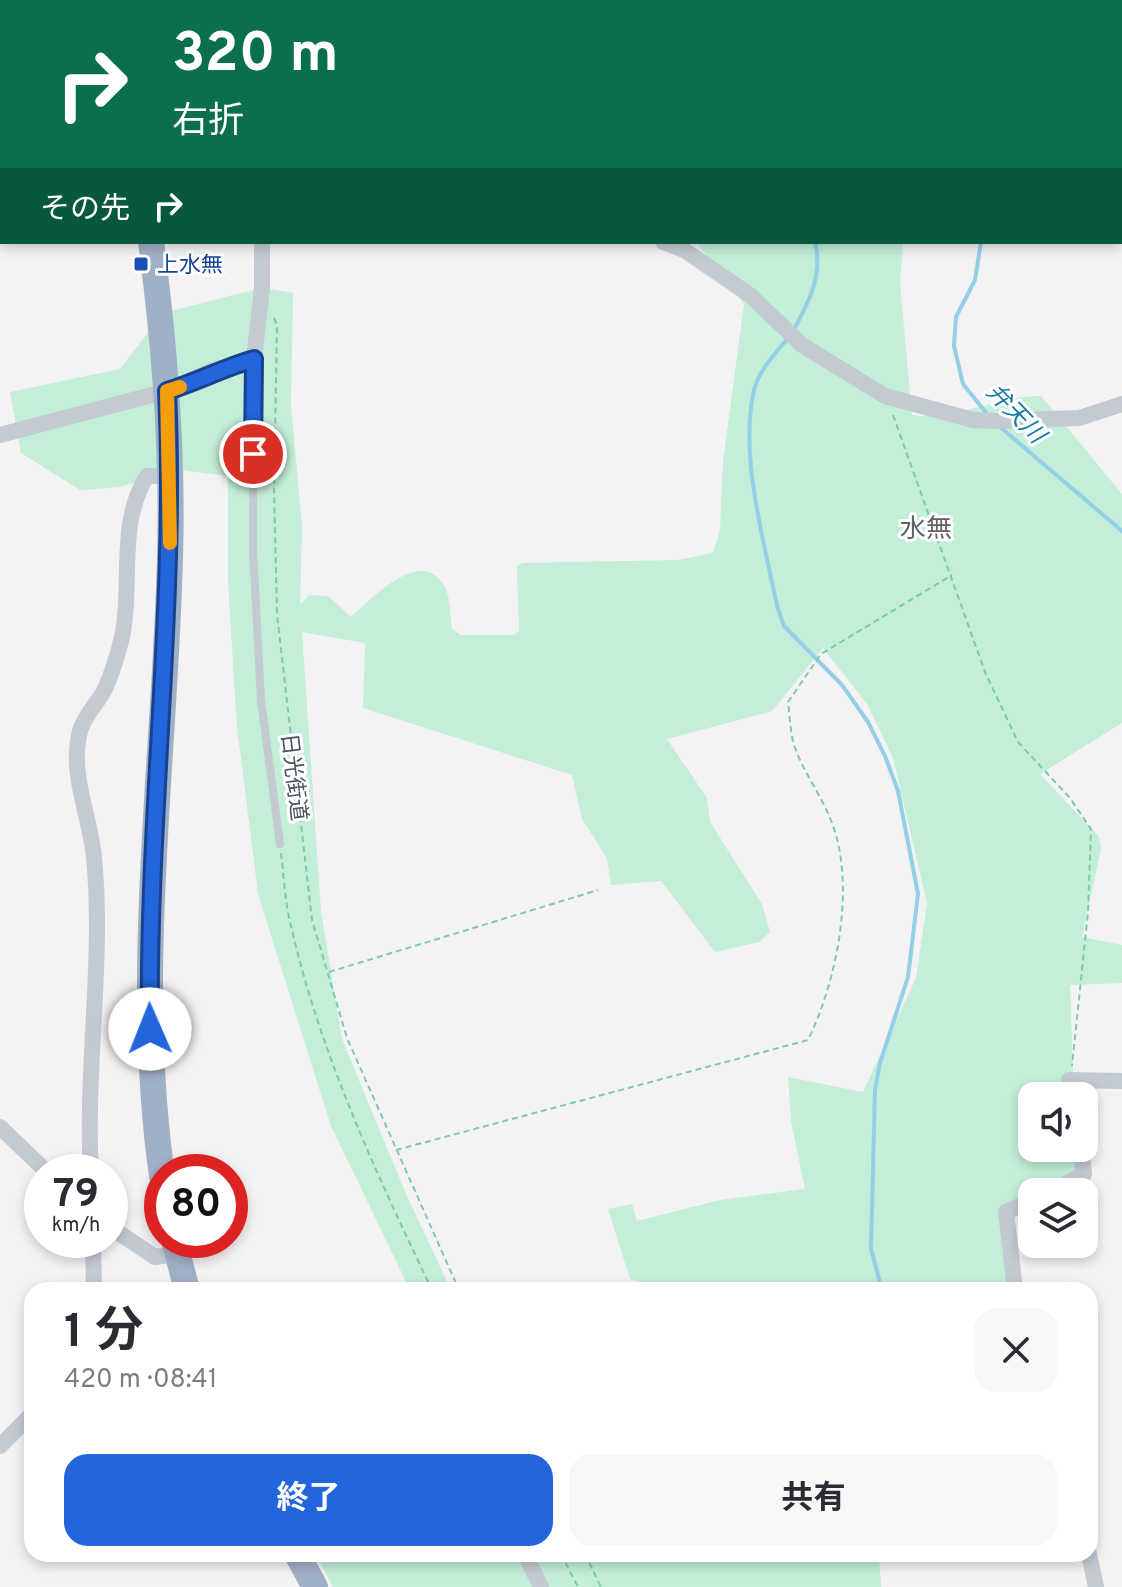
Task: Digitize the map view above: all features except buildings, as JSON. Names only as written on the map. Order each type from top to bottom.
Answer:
[{"type":"highway","points":[[151,244],[167,391],[171,476],[149,966],[150,1061],[160,1154]]},
{"type":"highway","points":[[178,1258],[185,1282]]},
{"type":"highway","points":[[301,1562],[315,1587]]},
{"type":"street","name":"日光街道","points":[[254,359],[262,288],[262,244]]},
{"type":"street","points":[[668,244],[684,250],[750,295],[802,345],[885,396],[973,420],[996,421],[1079,418],[1122,404]]},
{"type":"street","points":[[0,435],[167,391],[189,384],[213,370],[254,359]]},
{"type":"street","points":[[90,1154],[88,1111],[96,965],[94,855],[77,771],[81,729],[105,689],[122,636],[130,529],[142,484],[147,476],[171,476]]},
{"type":"street","points":[[1098,1084],[1122,1081]]},
{"type":"street","points":[[0,1127],[28,1154]]},
{"type":"street","points":[[1077,1178],[1084,1174],[1083,1162]]},
{"type":"street","points":[[1014,1282],[1006,1212],[1018,1207]]},
{"type":"street","points":[[93,1258],[94,1282]]},
{"type":"street","points":[[0,1446],[24,1422]]},
{"type":"street","points":[[529,1562],[541,1587]]},
{"type":"street","points":[[1091,1562],[1096,1587]]},
{"type":"lane","name":"日光街道","points":[[254,359],[254,577],[261,700],[280,844]]},
{"type":"path","points":[[262,288],[277,325],[277,614],[312,920],[347,1038],[455,1282]]},
{"type":"path","points":[[885,396],[985,672],[1018,742],[1070,798],[1091,829],[1088,912],[1070,1082]]},
{"type":"path","points":[[395,1150],[808,1040],[826,1003],[840,931],[840,866],[833,825],[794,745],[788,702],[821,654],[952,575]]},
{"type":"path","name":"日光街道","points":[[280,844],[290,925],[337,1077],[389,1201],[428,1282]]},
{"type":"path","points":[[328,973],[598,890]]},
{"type":"path","points":[[565,1562],[578,1587]]},
{"type":"path","points":[[589,1562],[601,1587]]},
{"type":"green space","points":[[698,244],[903,244],[900,283],[912,415],[944,415],[1008,400],[1041,396],[1122,494],[1122,723],[1040,774],[1099,837],[1101,849],[1082,937],[1122,945],[1122,983],[1070,985],[1073,1082],[1018,1082],[1018,1162],[1077,1162],[1077,1170],[1062,1178],[1018,1178],[1018,1201],[1001,1210],[1009,1282],[640,1282],[630,1279],[608,1209],[632,1204],[637,1221],[720,1200],[805,1189],[791,1121],[788,1077],[863,1092],[916,978],[927,903],[893,758],[867,704],[823,648],[772,711],[667,739],[707,798],[710,822],[762,904],[770,932],[759,942],[715,952],[661,881],[611,885],[607,858],[582,819],[572,775],[363,708],[365,643],[302,632],[321,912],[342,1039],[406,1194],[447,1282],[406,1282],[331,1126],[258,894],[237,727],[228,582],[228,476],[181,470],[119,487],[80,490],[21,453],[10,392],[120,369],[163,313],[262,288],[293,293],[291,404],[302,527],[300,605],[309,595],[328,596],[351,617],[397,579],[423,571],[435,575],[444,586],[452,629],[461,635],[514,635],[519,631],[517,567],[522,563],[678,560],[713,553],[720,530],[723,462],[744,304]]},
{"type":"green space","points":[[320,1562],[879,1562],[881,1587],[333,1587]]},
{"type":"waterway","points":[[793,331],[816,277],[815,244]]},
{"type":"waterway","name":"弁天川","points":[[981,244],[975,280],[956,317],[954,346],[963,384],[987,414]]},
{"type":"waterway","points":[[788,338],[760,376],[754,390],[750,416],[751,470],[777,606],[784,626],[842,685],[868,722],[885,756],[898,791],[918,894],[908,977],[880,1063],[875,1090],[871,1249],[880,1282]]},
{"type":"waterway","name":"弁天川","points":[[999,426],[1122,531]]},
{"type":"slow traffic","points":[[170,543],[167,391],[180,387]]},
{"type":"place","name":"上水無","points":[[141,264]]},
{"type":"district","name":"水無","points":[[926,528]]},
{"type":"route","points":[[150,1029],[153,865],[170,559],[171,476],[167,391],[189,384],[213,370],[254,359],[253,454]]}]
